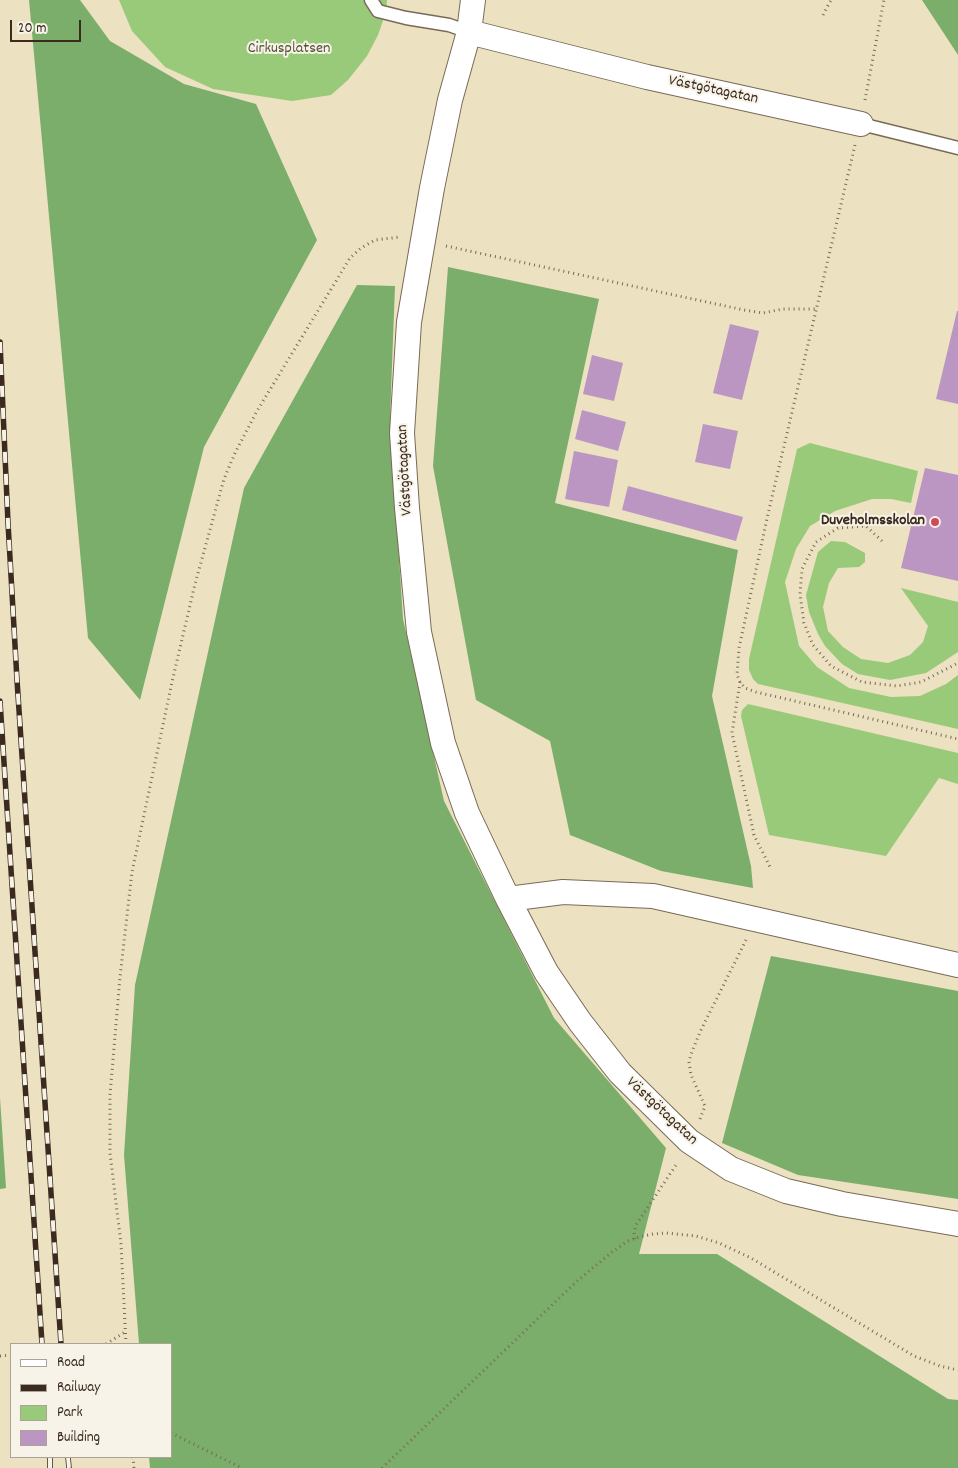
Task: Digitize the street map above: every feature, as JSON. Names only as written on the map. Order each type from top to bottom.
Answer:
[{"type":"street","name":"Västgötagatan","points":[[473,0],[468,32],[450,100],[422,241],[409,322],[402,433],[419,632],[446,752],[467,813],[508,899],[546,972],[580,1022],[620,1073],[689,1141],[731,1169],[786,1191],[842,1204],[958,1224]]},
{"type":"street","name":"Västgötagatan","points":[[468,32],[647,77],[860,124]]},
{"type":"street","points":[[508,899],[563,892],[653,896],[958,964]]},
{"type":"lane","points":[[372,0],[378,11],[449,25],[468,32]]},
{"type":"lane","name":"Västgötagatan","points":[[860,124],[958,148]]},
{"type":"path","points":[[823,15],[831,0]]},
{"type":"path","points":[[884,0],[860,124],[739,648],[737,675],[745,688],[756,692],[958,739]]},
{"type":"path","points":[[126,1343],[122,1252],[110,1153],[110,1095],[120,977],[132,872],[172,682],[195,584],[224,479],[257,410],[350,258],[361,248],[376,240],[398,237],[744,310],[764,313],[783,309],[816,309]]},
{"type":"path","points":[[882,541],[866,526],[838,528],[816,542],[802,569],[800,594],[804,623],[813,645],[831,666],[862,682],[897,686],[921,682],[958,663]]},
{"type":"path","points":[[740,682],[732,733],[754,835],[770,866]]},
{"type":"path","points":[[635,1239],[636,1225],[668,1178],[689,1141],[705,1106],[691,1075],[689,1062],[691,1054],[700,1032],[757,919]]},
{"type":"path","points":[[382,1468],[576,1282],[612,1252],[635,1239],[666,1233],[696,1236],[719,1243],[751,1258],[914,1356],[940,1366],[958,1370]]},
{"type":"path","points":[[108,1343],[125,1332]]},
{"type":"path","points":[[172,1433],[242,1468]]},
{"type":"green space","points":[[29,0],[80,0],[110,41],[184,84],[256,104],[317,240],[204,447],[140,700],[88,638]]},
{"type":"green space","name":"Cirkusplatsen","points":[[119,0],[387,0],[386,12],[378,35],[367,56],[348,80],[331,95],[292,101],[213,89],[165,67],[132,31]]},
{"type":"green space","points":[[922,0],[958,0],[958,55]]},
{"type":"green space","points":[[448,267],[599,299],[555,503],[738,550],[712,696],[751,866],[753,888],[661,871],[570,835],[550,741],[476,700],[433,466]]},
{"type":"green space","points":[[357,285],[395,286],[390,419],[403,619],[444,801],[554,1018],[666,1148],[639,1254],[717,1254],[948,1399],[958,1400],[958,1468],[150,1468],[149,1458],[172,1458],[172,1343],[139,1343],[124,1155],[135,985],[244,488]]},
{"type":"green space","points":[[810,443],[918,471],[911,503],[891,499],[872,499],[835,511],[810,526],[796,549],[785,582],[799,646],[817,667],[849,688],[891,697],[920,696],[946,684],[958,675],[958,729],[758,684],[753,679],[749,670],[749,659],[797,449]]},
{"type":"green space","points":[[831,541],[845,542],[865,553],[865,562],[859,567],[838,568],[829,583],[823,607],[828,631],[843,647],[861,659],[888,663],[910,655],[923,642],[928,626],[901,588],[958,602],[958,652],[926,673],[890,680],[858,674],[842,664],[825,646],[818,634],[809,612],[806,595],[818,552]]},
{"type":"green space","points":[[748,704],[958,753],[958,784],[939,778],[886,856],[769,835],[741,716],[742,710]]},
{"type":"green space","points":[[771,956],[958,991],[958,1199],[798,1175],[722,1143]]},
{"type":"green space","points":[[0,1098],[6,1188],[0,1189]]},
{"type":"building","points":[[958,311],[958,404],[936,399]]},
{"type":"building","points":[[730,324],[759,331],[742,400],[713,393]]},
{"type":"building","points":[[592,355],[623,363],[614,401],[583,394]]},
{"type":"building","points":[[582,410],[626,422],[618,451],[575,439]]},
{"type":"building","points":[[703,424],[738,431],[730,469],[695,462]]},
{"type":"building","points":[[574,451],[618,460],[609,507],[565,499]]},
{"type":"building","name":"Duveholmsskolan","points":[[925,468],[958,475],[958,581],[901,568]]},
{"type":"building","points":[[628,486],[743,517],[736,541],[622,510]]},
{"type":"railway","points":[[0,342],[17,680],[61,1343]]},
{"type":"railway","points":[[0,701],[42,1343]]},
{"type":"railway","points":[[50,1458],[50,1468]]},
{"type":"railway","points":[[68,1458],[69,1468]]},
{"type":"place","name":"Duveholmsskolan","points":[[935,522]]}]
